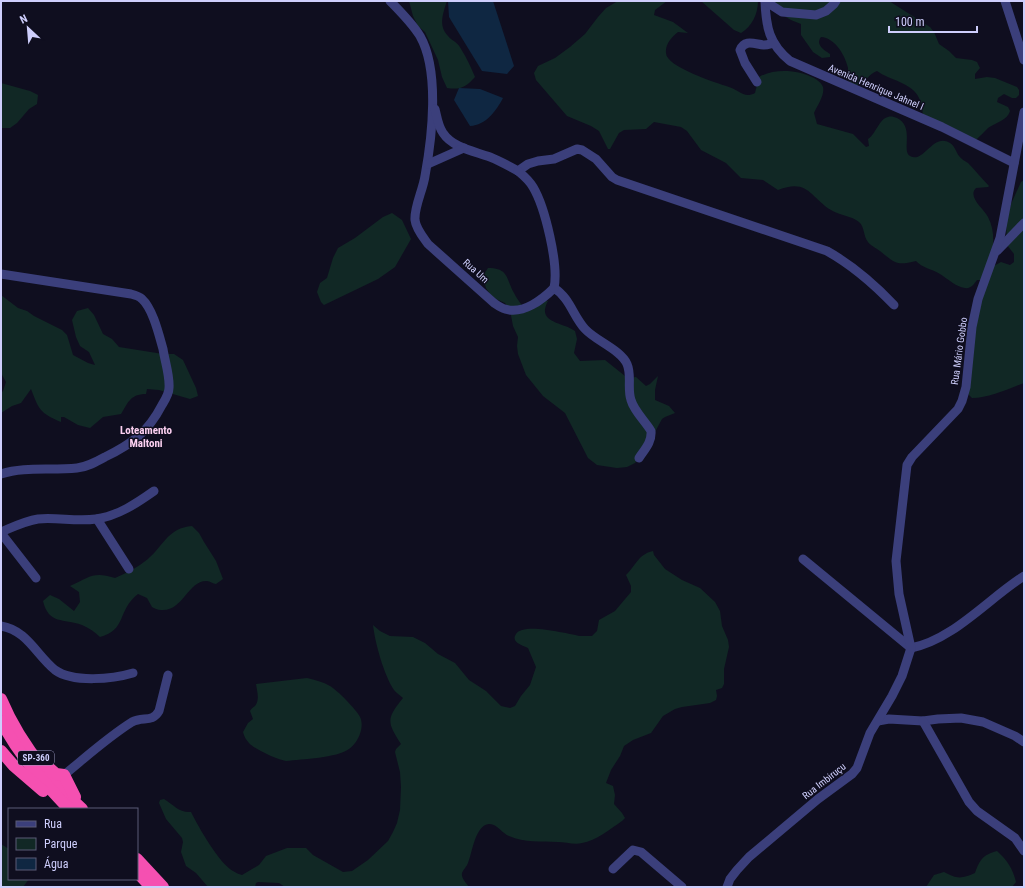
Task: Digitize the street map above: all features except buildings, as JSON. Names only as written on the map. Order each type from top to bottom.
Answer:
[{"type":"highway","name":"SP-360","points":[[1,699],[27,746],[56,784],[82,808]]},
{"type":"highway","name":"SP-360","points":[[1,722],[36,774],[67,808]]},
{"type":"highway","points":[[27,746],[56,774],[64,775],[70,789],[82,808]]},
{"type":"highway","points":[[1,751],[21,773],[67,808]]},
{"type":"highway","points":[[138,860],[163,887]]},
{"type":"highway","points":[[138,873],[145,887]]},
{"type":"highway","points":[[138,873],[151,887]]},
{"type":"street","name":"Rua Um","points":[[390,1],[403,14],[420,37],[430,66],[432,78],[433,100],[428,164],[424,187],[415,212],[415,222],[421,235],[428,244],[494,303],[504,309],[519,309],[531,306],[545,297],[554,288]]},
{"type":"street","points":[[765,1],[782,12],[816,15],[826,11],[836,1]]},
{"type":"street","name":"Avenida Henrique Jahnel I","points":[[765,1],[766,19],[769,32],[781,54],[790,61],[934,124],[1014,163]]},
{"type":"street","points":[[1004,1],[1024,60]]},
{"type":"street","points":[[766,19],[782,12]]},
{"type":"street","points":[[756,82],[740,54],[740,50],[744,44],[748,43],[765,45],[774,43]]},
{"type":"street","points":[[433,100],[438,122],[442,132],[448,139],[464,148],[490,157],[518,172],[532,185],[543,209],[556,268],[554,288],[565,298],[584,328],[594,337],[610,347],[627,363],[629,370],[631,401],[646,422],[651,432],[648,446],[639,458]]},
{"type":"street","name":"Rua Mário Gobbo","points":[[911,648],[899,594],[896,561],[907,465],[912,457],[951,417],[962,401],[966,386],[972,328],[978,299],[1000,238],[1024,112]]},
{"type":"street","points":[[428,164],[464,148]]},
{"type":"street","points":[[518,172],[528,164],[538,161],[554,160],[575,150],[582,150],[596,158],[612,177],[617,180],[827,251],[844,260],[878,288],[894,305]]},
{"type":"street","points":[[995,253],[1024,223]]},
{"type":"street","points":[[1,274],[131,294],[141,298],[146,303],[151,313],[160,338],[169,380],[169,390],[159,412],[147,429],[135,440],[99,460],[76,468],[9,471],[1,474]]},
{"type":"street","points":[[36,578],[1,533],[25,522],[39,519],[96,519],[137,504],[154,491]]},
{"type":"street","points":[[96,519],[129,569]]},
{"type":"street","points":[[803,559],[911,648],[922,646],[953,629],[1024,576]]},
{"type":"street","points":[[1,626],[12,629],[31,643],[55,669],[64,675],[108,679],[133,673]]},
{"type":"street","name":"Rua Imbiruçu","points":[[727,887],[730,879],[749,857],[818,799],[852,774],[857,768],[870,733],[878,722],[902,676],[911,648]]},
{"type":"street","points":[[64,775],[119,730],[136,720],[153,718],[156,716],[159,711],[168,676]]},
{"type":"street","points":[[878,722],[889,719],[923,721],[961,718],[983,722],[1015,736],[1024,742]]},
{"type":"street","points":[[923,721],[969,802],[977,811],[1015,838],[1024,851]]},
{"type":"street","points":[[613,869],[632,850],[637,850],[682,887]]},
{"type":"green space","points":[[409,1],[447,1],[442,19],[443,28],[448,36],[457,43],[467,59],[475,77],[469,83],[456,89],[447,88],[442,77],[438,60],[425,32],[418,26],[413,16]]},
{"type":"green space","points":[[618,1],[667,1],[655,10],[654,15],[673,22],[688,33],[678,32],[671,38],[666,53],[668,58],[674,64],[693,74],[733,88],[745,95],[751,95],[755,93],[759,77],[765,74],[779,71],[801,73],[814,78],[820,82],[823,87],[822,97],[814,113],[817,124],[853,134],[866,147],[869,146],[868,139],[885,118],[897,118],[902,122],[907,133],[908,153],[910,156],[915,157],[920,156],[934,144],[939,142],[944,141],[952,144],[960,157],[968,163],[989,186],[976,188],[974,195],[977,203],[991,223],[993,234],[992,267],[1001,262],[1010,265],[1014,262],[1014,254],[1007,245],[1006,223],[1011,204],[1021,182],[1024,180],[1024,383],[998,393],[978,398],[972,398],[967,393],[982,283],[980,280],[977,280],[969,288],[965,288],[955,284],[916,261],[900,263],[893,261],[866,240],[861,224],[856,220],[831,210],[808,191],[802,188],[796,186],[778,190],[763,180],[741,178],[726,163],[701,150],[687,131],[681,127],[654,122],[646,129],[624,130],[619,133],[610,149],[608,149],[599,131],[567,116],[536,80],[534,73],[538,66],[555,58],[570,47],[585,34],[606,8]]},
{"type":"green space","points":[[701,1],[758,1],[754,19],[741,33],[734,30]]},
{"type":"green space","points":[[771,1],[889,1],[930,27],[939,44],[956,58],[977,62],[980,68],[975,74],[975,79],[987,77],[995,78],[1017,87],[1019,90],[1019,95],[1016,98],[1012,98],[1004,94],[998,98],[997,102],[1008,107],[1010,111],[1007,117],[988,128],[977,139],[968,139],[923,114],[919,98],[912,89],[877,71],[860,84],[856,85],[851,83],[848,79],[848,68],[839,48],[831,40],[821,37],[819,40],[820,45],[830,54],[830,57],[822,58],[813,52],[801,35],[801,24],[784,16]]},
{"type":"green space","points":[[1,83],[30,91],[38,95],[37,104],[29,109],[17,123],[10,128],[1,128]]},
{"type":"green space","points":[[392,213],[402,220],[411,239],[395,267],[378,279],[324,305],[321,302],[317,292],[320,283],[327,278],[333,258],[338,248],[355,238],[383,217]]},
{"type":"green space","points":[[488,268],[495,268],[506,275],[511,288],[523,307],[533,302],[548,301],[545,308],[545,314],[548,318],[575,331],[577,339],[574,353],[580,361],[605,360],[625,376],[629,378],[636,377],[646,386],[658,376],[655,390],[655,400],[669,406],[675,413],[662,419],[643,454],[635,463],[627,467],[617,468],[597,465],[588,458],[565,413],[543,396],[526,375],[518,354],[518,337],[513,326],[510,310],[505,303],[496,299],[490,294],[486,288],[483,278],[480,276],[484,274]]},
{"type":"green space","points":[[1,295],[18,308],[27,311],[62,330],[67,335],[73,355],[95,365],[89,352],[80,346],[72,320],[77,311],[88,308],[94,315],[103,334],[112,339],[119,347],[163,354],[174,354],[183,360],[196,388],[198,396],[190,399],[159,390],[147,389],[146,394],[133,397],[121,414],[103,417],[90,428],[78,425],[64,417],[61,417],[61,422],[44,413],[38,406],[31,389],[21,403],[12,406],[1,413],[1,393],[6,382],[1,373]]},
{"type":"green space","points":[[192,526],[199,533],[216,561],[223,579],[216,584],[208,581],[200,582],[195,585],[175,606],[169,609],[156,609],[152,607],[147,598],[138,594],[127,606],[114,630],[109,634],[100,637],[92,630],[82,625],[53,617],[46,609],[43,601],[50,595],[59,599],[74,611],[80,602],[79,592],[70,586],[96,575],[115,578],[124,574],[148,559],[167,538],[177,530]]},
{"type":"green space","points":[[653,551],[654,555],[665,569],[682,580],[700,588],[715,602],[720,611],[722,626],[728,640],[729,647],[724,669],[724,684],[722,688],[716,690],[716,700],[710,703],[675,709],[663,716],[651,733],[633,740],[624,746],[606,783],[613,786],[615,795],[614,804],[625,818],[608,831],[587,842],[573,844],[521,840],[507,835],[492,824],[484,826],[477,834],[468,863],[462,873],[463,879],[469,887],[285,887],[279,883],[258,882],[256,883],[255,887],[208,887],[196,873],[186,866],[181,852],[183,842],[182,838],[166,819],[159,803],[160,800],[164,799],[180,810],[191,812],[204,836],[222,861],[233,871],[239,874],[242,875],[259,865],[266,856],[287,848],[306,848],[313,855],[343,872],[352,871],[368,860],[388,841],[397,823],[400,810],[400,772],[395,752],[401,744],[390,721],[391,716],[403,698],[390,684],[383,668],[373,625],[380,631],[390,636],[413,637],[425,643],[438,654],[455,663],[469,680],[486,691],[501,706],[510,708],[515,706],[530,685],[536,667],[528,648],[519,644],[515,640],[516,634],[527,629],[536,629],[580,636],[592,636],[597,631],[599,620],[615,611],[631,592],[631,586],[626,575],[640,558]]},
{"type":"green space","points":[[307,678],[322,682],[333,688],[358,714],[362,725],[360,734],[355,743],[344,752],[319,758],[286,761],[266,754],[248,742],[243,732],[248,723],[253,719],[250,711],[257,704],[258,695],[256,684]]},
{"type":"green space","points":[[1,844],[8,848],[8,880],[28,880],[23,887],[1,887]]},
{"type":"green space","points":[[997,851],[1007,861],[1013,873],[1016,882],[1012,887],[926,887],[934,875],[944,872],[952,876],[959,877],[975,873],[985,856]]},
{"type":"water","points":[[448,1],[493,1],[514,66],[507,74],[482,71],[449,17]]},
{"type":"water","points":[[459,88],[480,89],[503,98],[494,112],[486,120],[470,126],[454,100]]},
{"type":"district","name":"Loteamento Maltoni","points":[[146,436]]}]
